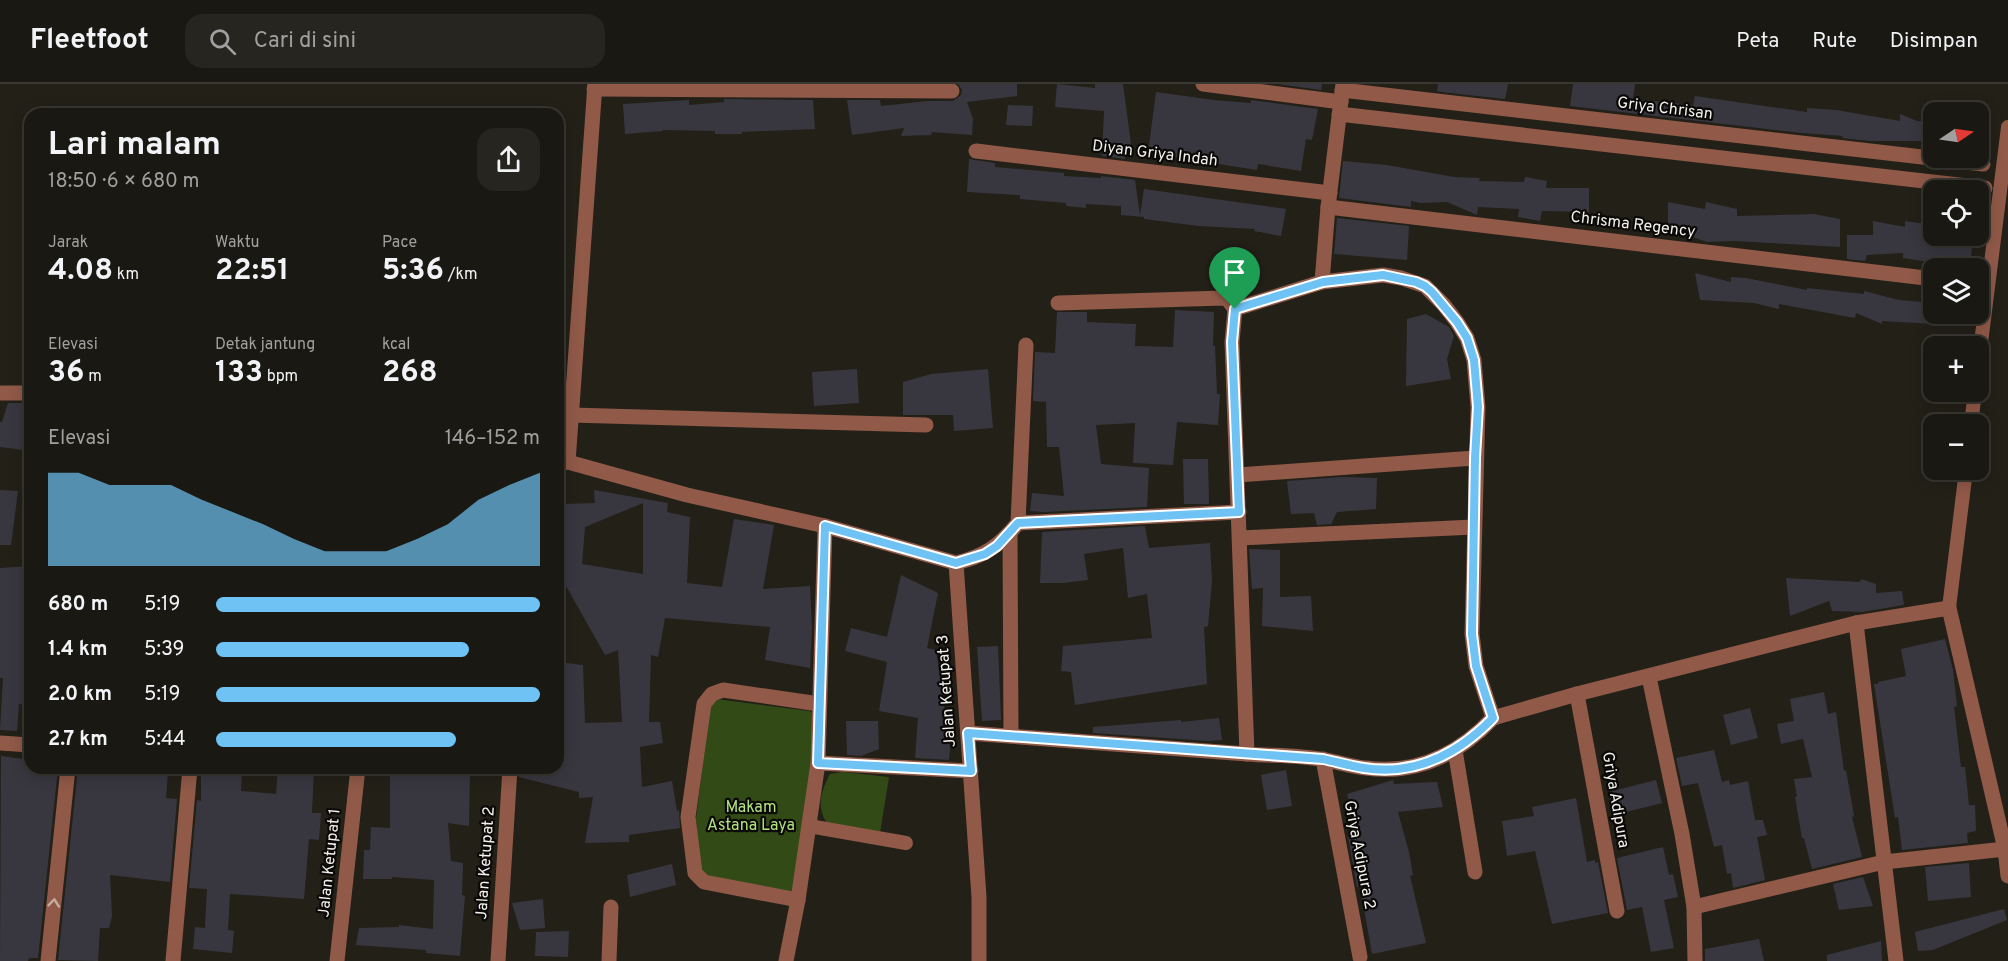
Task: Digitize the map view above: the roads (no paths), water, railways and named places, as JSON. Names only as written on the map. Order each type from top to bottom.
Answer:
[{"type":"street","points":[[1203,84],[1341,98],[1928,180]]},
{"type":"street","points":[[564,456],[571,415],[594,87],[952,91]]},
{"type":"street","points":[[1323,282],[1329,200],[1341,98]]},
{"type":"street","name":"Griya Chrisan","points":[[1341,98],[1923,158]]},
{"type":"street","name":"Diyan Griya Indah","points":[[976,151],[1329,200]]},
{"type":"street","name":"Chrisma Regency","points":[[1329,200],[1923,278]]},
{"type":"street","points":[[1235,309],[1323,282],[1383,275],[1425,286],[1444,305],[1467,338],[1474,360],[1478,407],[1475,458],[1473,648],[1480,680],[1493,718]]},
{"type":"street","points":[[1058,303],[1224,298],[1235,309],[1232,342],[1247,754]]},
{"type":"street","points":[[1011,736],[1014,528],[1026,345]]},
{"type":"street","points":[[0,393],[24,393]]},
{"type":"street","points":[[571,415],[926,425]]},
{"type":"street","points":[[1238,475],[1475,458]]},
{"type":"street","points":[[564,462],[687,495],[825,526],[956,563],[985,554],[997,546],[1014,528],[1239,512]]},
{"type":"street","points":[[786,961],[798,900],[818,763],[825,526]]},
{"type":"street","points":[[1240,537],[1474,527]]},
{"type":"street","name":"Jalan Ketupat 3","points":[[956,563],[979,897],[979,961]]},
{"type":"street","points":[[968,733],[1323,759],[1366,768],[1403,769],[1430,762],[1455,750],[1475,737],[1493,718],[1577,694],[1856,623],[1949,608],[2007,849],[2008,876]]},
{"type":"street","points":[[1856,623],[1896,961]]},
{"type":"street","points":[[1648,677],[1682,834],[1694,907],[1695,961]]},
{"type":"street","points":[[798,900],[704,882],[695,873],[688,817],[704,704],[708,697],[723,690],[819,704]]},
{"type":"street","name":"Griya Adipura","points":[[1577,694],[1617,911]]},
{"type":"street","points":[[0,743],[24,745]]},
{"type":"street","points":[[1455,750],[1475,872]]},
{"type":"street","name":"Griya Adipura 2","points":[[1323,759],[1360,957]]},
{"type":"street","points":[[818,763],[971,771]]},
{"type":"street","points":[[48,961],[67,774]]},
{"type":"street","points":[[173,961],[189,774]]},
{"type":"street","name":"Jalan Ketupat 1","points":[[337,961],[357,774]]},
{"type":"street","name":"Jalan Ketupat 2","points":[[498,961],[510,774]]},
{"type":"street","points":[[1694,907],[1884,862],[2007,849]]},
{"type":"street","points":[[609,961],[611,907]]},
{"type":"lane","points":[[1982,336],[2008,127]]},
{"type":"lane","points":[[1949,608],[1965,480]]},
{"type":"lane","points":[[809,826],[906,843]]},
{"type":"park label","name":"Makam Astana Laya","points":[[751,817]]}]
